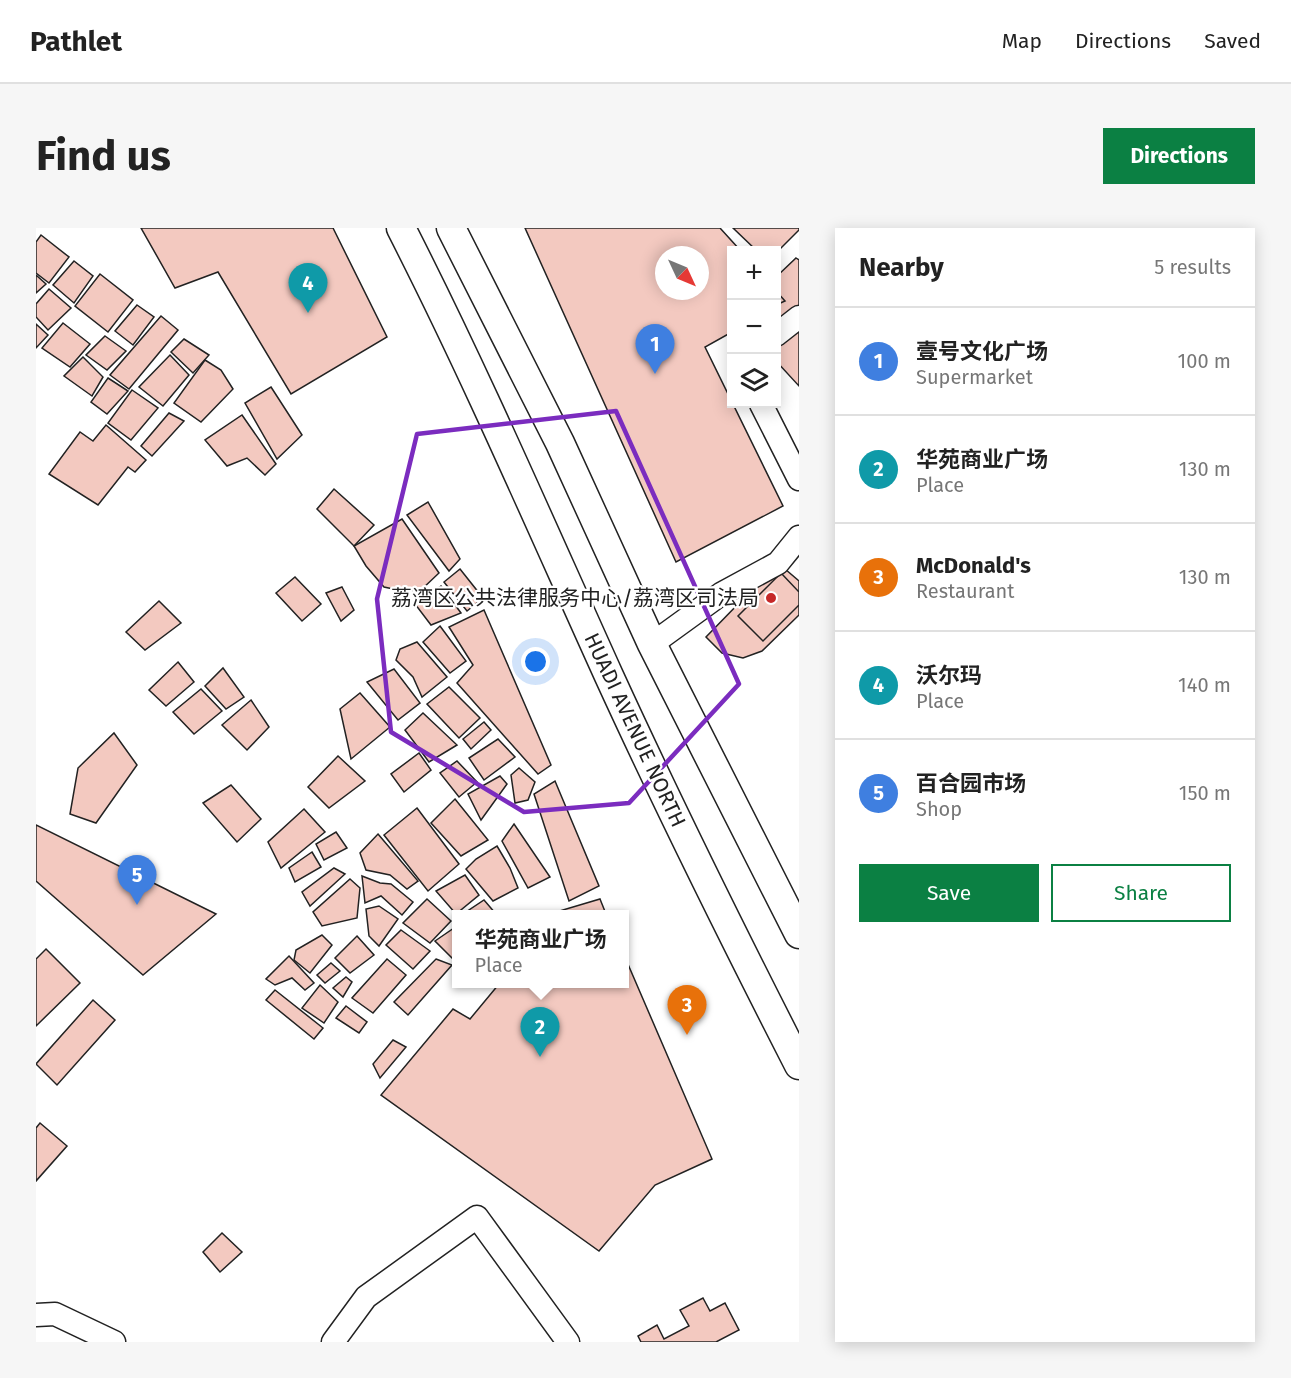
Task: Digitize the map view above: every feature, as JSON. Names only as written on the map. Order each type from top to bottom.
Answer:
[{"type":"main road","name":"HUADI AVENUE NORTH","points":[[401,228],[501,437],[696,862],[799,1065]]},
{"type":"main road","points":[[451,228],[560,444],[652,644],[799,934]]},
{"type":"street","points":[[781,332],[799,317]]},
{"type":"street","points":[[763,408],[799,479]]},
{"type":"street","points":[[652,644],[721,594],[778,563],[799,537]]},
{"type":"street","points":[[333,1342],[366,1297],[477,1217],[568,1342]]},
{"type":"street","points":[[36,1315],[55,1314],[114,1342]]},
{"type":"highlighted area","points":[[616,411],[739,684],[629,803],[524,812],[391,732],[377,599],[417,434]]},
{"type":"building","points":[[141,228],[333,228],[387,337],[291,394],[218,272],[175,288]]},
{"type":"building","points":[[525,228],[720,228],[736,246],[727,246],[727,335],[705,347],[727,392],[727,408],[735,408],[783,506],[676,562]]},
{"type":"building","points":[[733,228],[799,228],[781,248],[781,246],[752,246]]},
{"type":"building","points":[[41,235],[69,257],[49,283],[36,273],[36,242]]},
{"type":"building","points":[[796,258],[799,260],[799,386],[781,366],[781,272]]},
{"type":"building","points":[[74,261],[93,276],[74,303],[53,285]]},
{"type":"building","points":[[100,274],[133,300],[108,332],[75,306]]},
{"type":"building","points":[[36,275],[46,284],[36,293]]},
{"type":"building","points":[[49,289],[71,308],[48,330],[36,317],[36,304]]},
{"type":"building","points":[[137,305],[154,317],[133,345],[115,331]]},
{"type":"building","points":[[161,316],[178,330],[129,389],[110,375]]},
{"type":"building","points":[[63,323],[90,344],[70,367],[42,348]]},
{"type":"building","points":[[36,324],[48,335],[36,348]]},
{"type":"building","points":[[105,336],[126,351],[107,370],[86,355]]},
{"type":"building","points":[[184,339],[209,355],[193,373],[171,352]]},
{"type":"building","points":[[170,355],[189,375],[163,406],[139,387]]},
{"type":"building","points":[[83,357],[103,377],[92,396],[64,376]]},
{"type":"building","points":[[205,360],[221,370],[233,389],[201,422],[174,403]]},
{"type":"building","points":[[108,378],[128,391],[107,414],[91,402]]},
{"type":"building","points":[[271,387],[302,435],[277,459],[245,403]]},
{"type":"building","points":[[132,390],[158,408],[131,440],[108,423]]},
{"type":"building","points":[[169,413],[184,421],[152,456],[141,446]]},
{"type":"building","points":[[242,415],[276,464],[265,475],[247,458],[227,466],[205,440]]},
{"type":"building","points":[[106,425],[146,460],[135,472],[128,467],[98,505],[49,474],[80,432],[93,441]]},
{"type":"building","points":[[334,489],[374,525],[354,546],[317,509]]},
{"type":"building","points":[[428,502],[460,559],[449,571],[407,515]]},
{"type":"building","points":[[402,519],[439,573],[421,590],[403,591],[384,587],[366,566],[354,546]]},
{"type":"building","name":"荔湾区公共法律服务中心/荔湾区司法局","points":[[778,563],[799,581],[799,615],[762,651],[743,658],[722,653],[706,637]]},
{"type":"building","points":[[460,569],[483,598],[467,611],[444,582]]},
{"type":"building","points":[[781,573],[799,592],[799,605],[763,641],[738,616]]},
{"type":"building","points":[[295,577],[321,604],[302,621],[276,593]]},
{"type":"building","points":[[441,586],[461,613],[431,625],[415,604]]},
{"type":"building","points":[[342,587],[354,610],[341,621],[326,593]]},
{"type":"building","points":[[159,601],[181,623],[145,650],[126,632]]},
{"type":"building","points":[[484,610],[551,765],[538,774],[457,683],[473,665],[449,627]]},
{"type":"building","points":[[440,626],[466,661],[450,673],[423,642]]},
{"type":"building","points":[[417,642],[447,677],[422,697],[413,677],[396,660],[400,649]]},
{"type":"building","points":[[178,662],[194,682],[166,706],[149,690]]},
{"type":"building","points":[[223,668],[244,697],[226,709],[205,686]]},
{"type":"building","points":[[394,669],[420,703],[398,720],[367,682]]},
{"type":"building","points":[[449,687],[480,718],[459,738],[427,704]]},
{"type":"building","points":[[201,689],[222,711],[194,734],[173,712]]},
{"type":"building","points":[[360,693],[390,727],[351,759],[340,709]]},
{"type":"building","points":[[251,700],[269,727],[247,750],[222,725]]},
{"type":"building","points":[[423,713],[457,745],[429,762],[405,730]]},
{"type":"building","points":[[484,722],[491,730],[471,749],[463,739]]},
{"type":"building","points":[[114,733],[137,765],[96,823],[70,814],[78,768]]},
{"type":"building","points":[[498,739],[515,757],[484,780],[469,758]]},
{"type":"building","points":[[419,753],[431,770],[404,792],[391,774]]},
{"type":"building","points":[[338,756],[365,781],[329,808],[308,787]]},
{"type":"building","points":[[457,761],[477,782],[459,797],[440,773]]},
{"type":"building","points":[[519,768],[535,782],[528,800],[515,803],[511,775]]},
{"type":"building","points":[[500,776],[507,784],[481,820],[468,794]]},
{"type":"building","points":[[555,781],[599,886],[569,901],[534,794]]},
{"type":"building","points":[[231,785],[261,819],[237,842],[203,803]]},
{"type":"building","points":[[455,799],[488,840],[461,856],[431,823]]},
{"type":"building","points":[[417,808],[459,864],[428,891],[384,835]]},
{"type":"building","points":[[304,809],[325,832],[281,868],[268,842]]},
{"type":"building","points":[[514,824],[550,877],[528,888],[502,841]]},
{"type":"building","points":[[36,825],[216,914],[143,975],[36,881]]},
{"type":"building","points":[[336,832],[347,848],[324,860],[316,844]]},
{"type":"building","points":[[378,834],[418,881],[407,889],[390,875],[366,870],[360,853]]},
{"type":"building","points":[[497,846],[518,888],[493,901],[466,869],[476,859]]},
{"type":"building","points":[[312,852],[321,867],[295,882],[289,868]]},
{"type":"building","points":[[334,868],[345,874],[310,906],[302,892]]},
{"type":"building","points":[[465,875],[479,895],[461,910],[453,910],[436,891]]},
{"type":"building","points":[[362,876],[380,883],[391,884],[413,902],[402,915],[381,896],[365,903]]},
{"type":"building","points":[[350,879],[360,888],[357,918],[322,926],[313,912]]},
{"type":"building","points":[[427,899],[451,921],[430,943],[403,923]]},
{"type":"building","points":[[600,899],[604,910],[563,910]]},
{"type":"building","points":[[484,900],[493,910],[469,910]]},
{"type":"building","points":[[379,906],[398,919],[379,946],[369,936],[366,909]]},
{"type":"building","points":[[452,929],[452,958],[435,941]]},
{"type":"building","points":[[401,930],[430,951],[413,969],[386,945]]},
{"type":"building","points":[[322,935],[332,945],[310,973],[294,960],[296,950]]},
{"type":"building","points":[[357,936],[374,955],[350,973],[335,958]]},
{"type":"building","points":[[46,949],[80,983],[36,1026],[36,959]]},
{"type":"building","points":[[289,956],[314,983],[305,990],[292,978],[275,985],[266,979]]},
{"type":"building","points":[[387,959],[406,975],[373,1013],[352,998]]},
{"type":"building","points":[[436,959],[452,965],[408,1015],[394,1002]]},
{"type":"building","points":[[331,963],[340,971],[325,983],[317,975]]},
{"type":"building","points":[[629,967],[712,1159],[655,1185],[599,1251],[381,1095],[453,1009],[470,1019],[496,988],[629,988]]},
{"type":"building","points":[[346,977],[352,982],[343,997],[333,988]]},
{"type":"building","points":[[320,985],[338,1002],[324,1023],[302,1008]]},
{"type":"building","points":[[275,990],[323,1028],[314,1039],[266,1000]]},
{"type":"building","points":[[93,1000],[115,1020],[57,1085],[36,1064]]},
{"type":"building","points":[[346,1006],[367,1022],[359,1033],[336,1018]]},
{"type":"building","points":[[393,1040],[406,1047],[380,1078],[373,1064]]},
{"type":"building","points":[[40,1123],[67,1146],[36,1181],[36,1128]]},
{"type":"building","points":[[222,1233],[242,1252],[220,1272],[203,1252]]},
{"type":"building","points":[[703,1298],[710,1311],[725,1303],[739,1330],[716,1342],[641,1342],[638,1336],[657,1325],[664,1339],[689,1326],[680,1310]]},
{"type":"place","name":"沃尔玛","points":[[308,313]]},
{"type":"place","name":"壹号文化广场","points":[[655,374]]},
{"type":"place","name":"荔湾区公共法律服务中心/荔湾区司法局","points":[[771,598]]},
{"type":"place","name":"百合园市场","points":[[137,905]]},
{"type":"place","name":"McDonald's","points":[[687,1035]]},
{"type":"place","name":"华苑商业广场","points":[[540,1057]]}]
